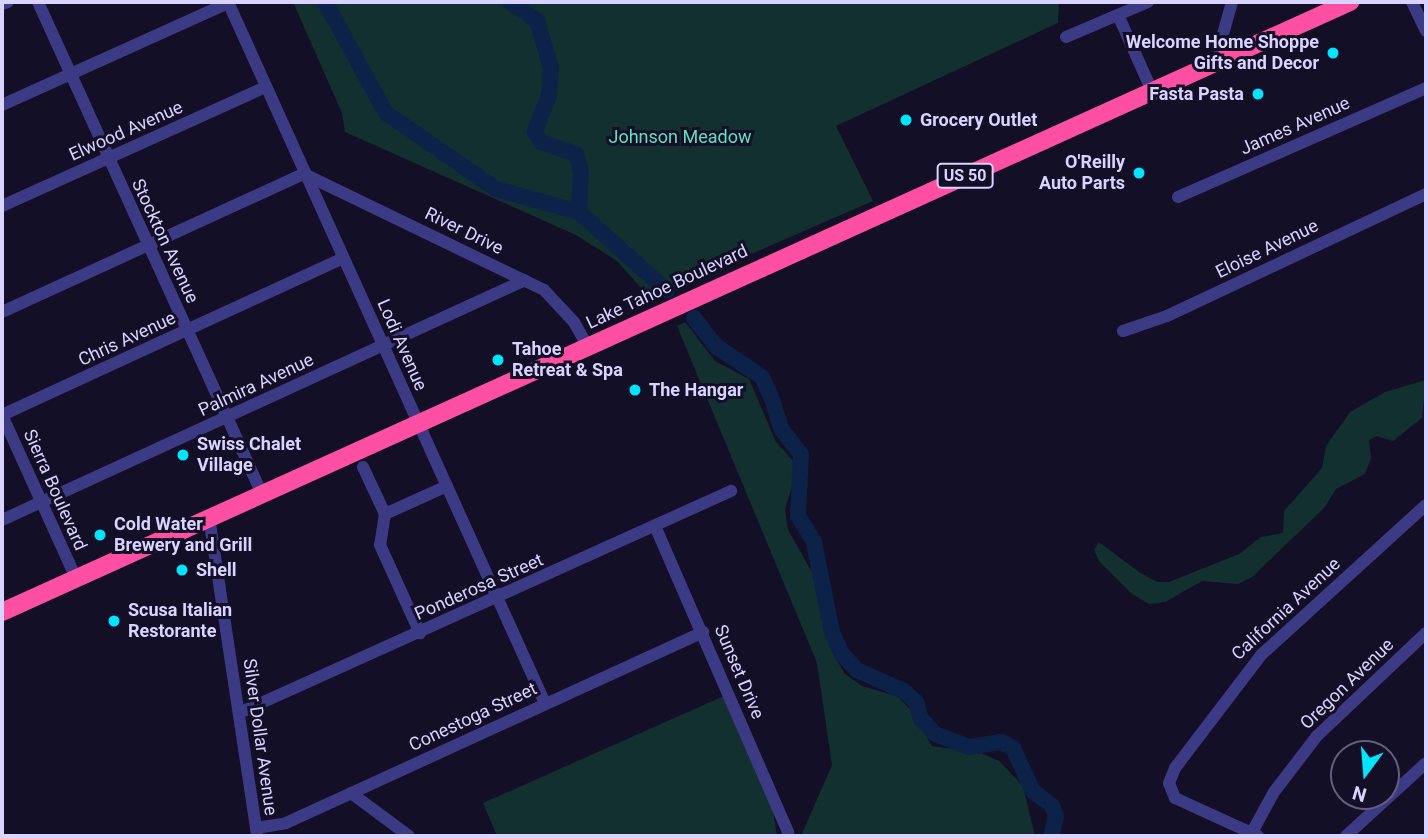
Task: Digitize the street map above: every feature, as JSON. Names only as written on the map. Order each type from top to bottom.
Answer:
[{"type":"highway","name":"Lake Tahoe Boulevard","points":[[2,612],[1350,2]]},
{"type":"street","points":[[2,5],[8,2]]},
{"type":"street","name":"Stockton Avenue","points":[[38,2],[261,494]]},
{"type":"street","points":[[2,105],[228,2]]},
{"type":"street","name":"Lodi Avenue","points":[[228,2],[545,703]]},
{"type":"street","points":[[1066,37],[1148,2]]},
{"type":"street","points":[[1223,59],[1219,48],[1232,2]]},
{"type":"street","points":[[1412,2],[1426,30]]},
{"type":"street","points":[[1118,15],[1152,91]]},
{"type":"street","name":"Elwood Avenue","points":[[2,206],[265,87]]},
{"type":"street","name":"James Avenue","points":[[1178,197],[1426,88]]},
{"type":"street","points":[[2,312],[304,174]]},
{"type":"street","name":"River Drive","points":[[304,174],[525,280],[560,304],[588,346]]},
{"type":"street","name":"Eloise Avenue","points":[[1123,331],[1175,312],[1426,194]]},
{"type":"street","name":"Chris Avenue","points":[[2,415],[343,258]]},
{"type":"street","name":"Palmira Avenue","points":[[2,520],[525,280]]},
{"type":"street","name":"Sierra Boulevard","points":[[2,415],[76,578]]},
{"type":"street","points":[[363,467],[385,514],[380,545],[420,633]]},
{"type":"street","points":[[385,514],[447,486]]},
{"type":"street","name":"Ponderosa Street","points":[[239,713],[732,491]]},
{"type":"street","name":"California Avenue","points":[[1255,835],[1189,807],[1170,790],[1175,768],[1241,675],[1426,505]]},
{"type":"street","name":"Silver Dollar Avenue","points":[[209,517],[256,832]]},
{"type":"street","name":"Sunset Drive","points":[[655,526],[788,832]]},
{"type":"street","name":"Conestoga Street","points":[[256,832],[286,823],[703,632]]},
{"type":"street","name":"Oregon Avenue","points":[[1255,835],[1274,792],[1317,736],[1426,634]]},
{"type":"street","points":[[1346,836],[1426,763]]},
{"type":"street","points":[[351,793],[409,836]]},
{"type":"green space","name":"Johnson Meadow","points":[[293,2],[1059,2],[1058,23],[836,126],[873,201],[650,298],[617,261],[576,235],[345,132],[342,113]]},
{"type":"green space","points":[[685,322],[715,361],[749,379],[776,442],[794,462],[796,474],[785,509],[788,530],[812,572],[832,652],[845,674],[862,686],[897,696],[911,710],[932,746],[981,753],[999,761],[1023,786],[1035,836],[801,836],[832,765],[817,663],[677,326]]},
{"type":"green space","points":[[1426,380],[1422,418],[1393,441],[1377,436],[1369,440],[1371,458],[1365,474],[1336,489],[1324,508],[1252,577],[1238,584],[1202,581],[1165,602],[1149,604],[1132,594],[1099,561],[1094,550],[1099,542],[1139,572],[1157,582],[1169,582],[1239,554],[1261,537],[1283,533],[1284,511],[1322,468],[1326,446],[1350,412],[1385,392]]},
{"type":"green space","points":[[726,695],[773,811],[777,836],[497,836],[483,803]]},
{"type":"waterway","points":[[325,2],[386,113],[496,189],[579,212],[667,291]]},
{"type":"waterway","points":[[510,2],[537,21],[551,68],[549,95],[535,132],[541,142],[576,154],[581,171],[579,212]]},
{"type":"waterway","points":[[694,318],[716,346],[762,377],[773,402]]},
{"type":"waterway","points":[[774,406],[782,430],[801,454],[798,516],[814,542],[832,632],[842,654],[857,670],[904,691],[916,702],[921,719],[935,734],[969,747],[1001,742],[1013,748],[1033,791],[1052,806],[1056,816],[1051,836]]},
{"type":"place","name":"Welcome Home Shoppe Gifts and Decor","points":[[1333,53]]},
{"type":"place","name":"Fasta Pasta","points":[[1258,94]]},
{"type":"place","name":"Grocery Outlet","points":[[906,120]]},
{"type":"place","name":"O'Reilly Auto Parts","points":[[1139,173]]},
{"type":"place","name":"Tahoe Retreat & Spa","points":[[498,360]]},
{"type":"place","name":"The Hangar","points":[[635,390]]},
{"type":"place","name":"Swiss Chalet Village","points":[[183,455]]},
{"type":"place","name":"Cold Water Brewery and Grill","points":[[100,535]]},
{"type":"place","name":"Shell","points":[[182,570]]},
{"type":"place","name":"Scusa Italian Restorante","points":[[114,621]]}]
